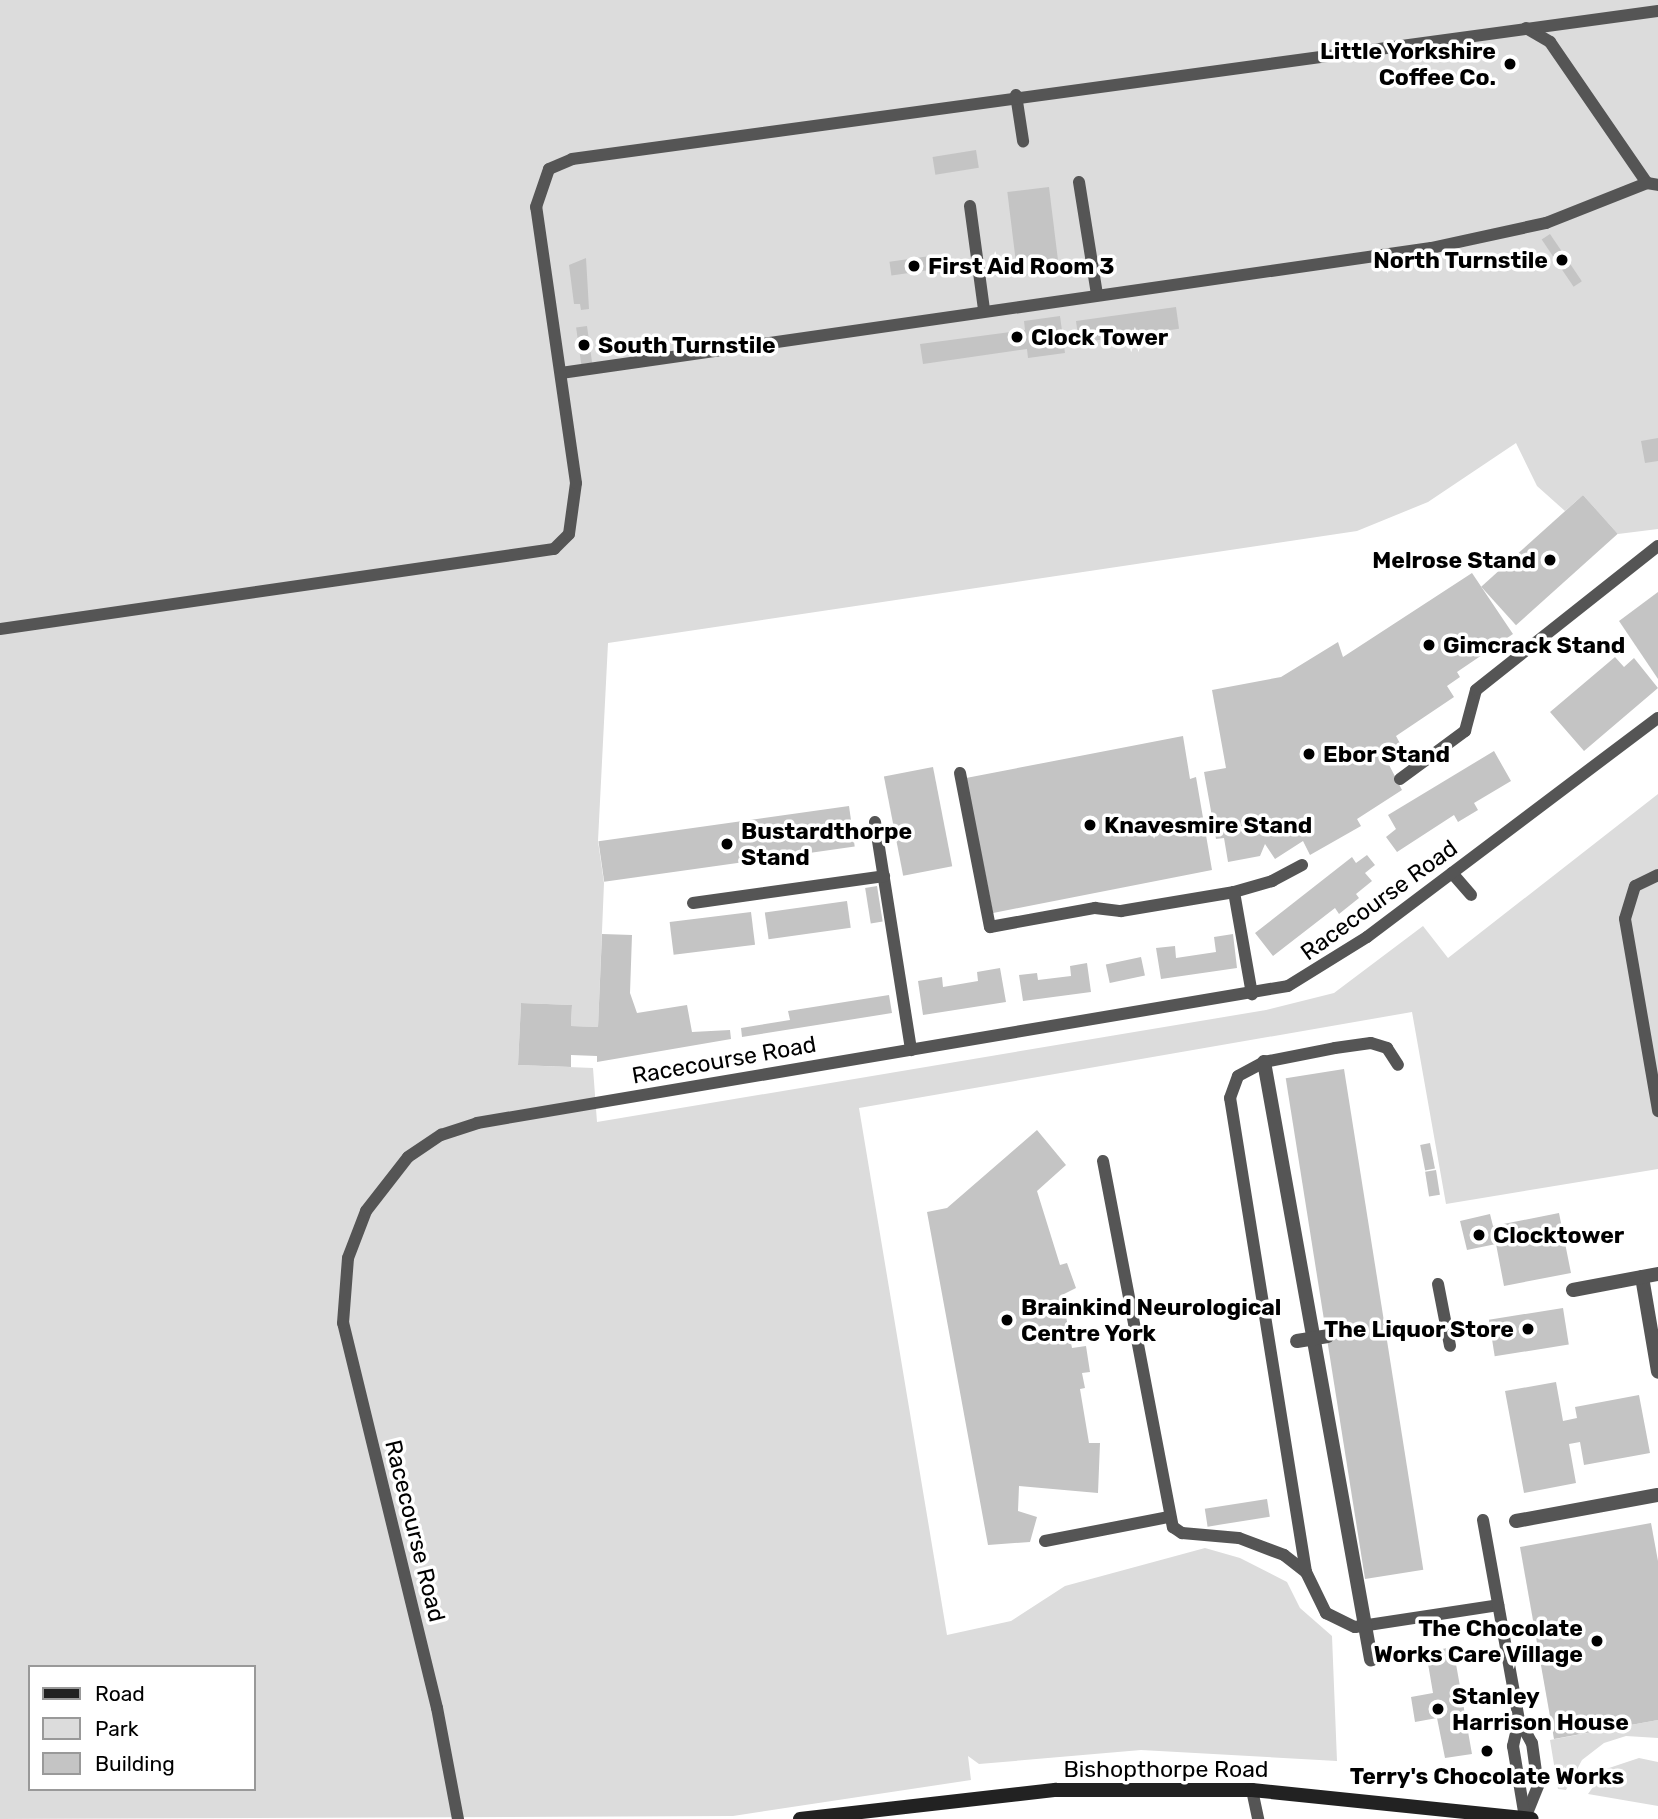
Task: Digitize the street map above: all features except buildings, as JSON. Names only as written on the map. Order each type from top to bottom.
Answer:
[{"type":"street","points":[[1264,1062],[1320,1337],[1371,1659]]},
{"type":"street","points":[[1573,1290],[1658,1274]]},
{"type":"street","points":[[1642,1277],[1658,1372]]},
{"type":"street","points":[[1297,1341],[1320,1337]]},
{"type":"street","points":[[1516,1521],[1658,1495]]},
{"type":"street","name":"Bishopthorpe Road","points":[[800,1819],[1003,1793],[1252,1790],[1528,1818]]},
{"type":"lane","points":[[0,629],[554,549],[569,534],[576,510],[561,373],[536,207],[549,169],[572,159],[1016,95],[1658,10]]},
{"type":"lane","points":[[561,373],[984,310],[1431,248],[1546,223],[1652,184],[1550,42],[1527,28]]},
{"type":"lane","points":[[1016,95],[1023,141]]},
{"type":"lane","points":[[1079,182],[1097,295]]},
{"type":"lane","points":[[970,206],[984,310]]},
{"type":"lane","points":[[1400,779],[1465,732],[1476,690],[1658,546]]},
{"type":"lane","name":"Racecourse Road","points":[[458,1819],[437,1708],[343,1323],[348,1258],[366,1211],[408,1157],[441,1135],[477,1123],[553,1114],[911,1050],[1252,994],[1313,975],[1658,718]]},
{"type":"lane","points":[[960,774],[990,928],[1095,908],[1121,911],[1234,892],[1302,865]]},
{"type":"lane","points":[[875,822],[911,1050]]},
{"type":"lane","points":[[1452,873],[1471,895]]},
{"type":"lane","points":[[1658,875],[1635,886],[1625,919],[1658,1111]]},
{"type":"lane","points":[[693,903],[884,876]]},
{"type":"lane","points":[[1234,892],[1252,994]]},
{"type":"lane","points":[[1398,1065],[1387,1048],[1371,1043],[1264,1062],[1238,1076],[1230,1098],[1306,1572],[1326,1613],[1365,1627],[1498,1605]]},
{"type":"lane","points":[[1102,1161],[1168,1517],[1182,1533],[1269,1546],[1306,1572]]},
{"type":"lane","points":[[1438,1284],[1450,1346]]},
{"type":"lane","points":[[1045,1541],[1168,1517]]},
{"type":"lane","points":[[1483,1520],[1519,1720],[1532,1743],[1538,1786],[1528,1818]]},
{"type":"lane","points":[[1519,1720],[1513,1746],[1528,1818]]},
{"type":"lane","points":[[1252,1790],[1258,1819]]},
{"type":"green space","points":[[0,0],[1658,0],[1658,529],[1618,534],[1583,495],[1565,511],[1537,486],[1516,443],[1428,502],[1357,531],[608,643],[598,841],[604,883],[598,1027],[571,1026],[572,1005],[521,1003],[518,1065],[593,1068],[597,1122],[1266,1010],[1334,993],[1423,926],[1448,958],[1658,794],[1658,1169],[1446,1204],[1412,1012],[859,1108],[947,1635],[1011,1621],[1065,1586],[1205,1548],[1240,1558],[1287,1582],[1300,1608],[1332,1636],[1337,1761],[1141,1750],[979,1764],[968,1756],[971,1780],[733,1816],[0,1819]]},
{"type":"green space","points":[[1658,1720],[1658,1738],[1626,1736],[1604,1743],[1582,1760],[1566,1790],[1558,1789],[1550,1740]]},
{"type":"green space","points":[[1639,1758],[1658,1762],[1658,1806],[1588,1794],[1606,1769]]},
{"type":"place","name":"Little Yorkshire Coffee Co.","points":[[1510,64]]},
{"type":"place","name":"North Turnstile","points":[[1562,260]]},
{"type":"place","name":"First Aid Room 3","points":[[914,266]]},
{"type":"place","name":"Clock Tower","points":[[1017,337]]},
{"type":"place","name":"South Turnstile","points":[[584,345]]},
{"type":"place","name":"Melrose Stand","points":[[1550,560]]},
{"type":"place","name":"Gimcrack Stand","points":[[1429,645]]},
{"type":"place","name":"Ebor Stand","points":[[1309,754]]},
{"type":"place","name":"Knavesmire Stand","points":[[1090,825]]},
{"type":"place","name":"Bustardthorpe Stand","points":[[727,844]]},
{"type":"place","name":"Clocktower","points":[[1479,1235]]},
{"type":"place","name":"Brainkind Neurological Centre York","points":[[1007,1320]]},
{"type":"place","name":"The Liquor Store","points":[[1528,1329]]},
{"type":"place","name":"The Chocolate Works Care Village","points":[[1597,1641]]},
{"type":"place","name":"Stanley Harrison House","points":[[1438,1709]]},
{"type":"place","name":"Terry's Chocolate Works","points":[[1487,1751]]}]
